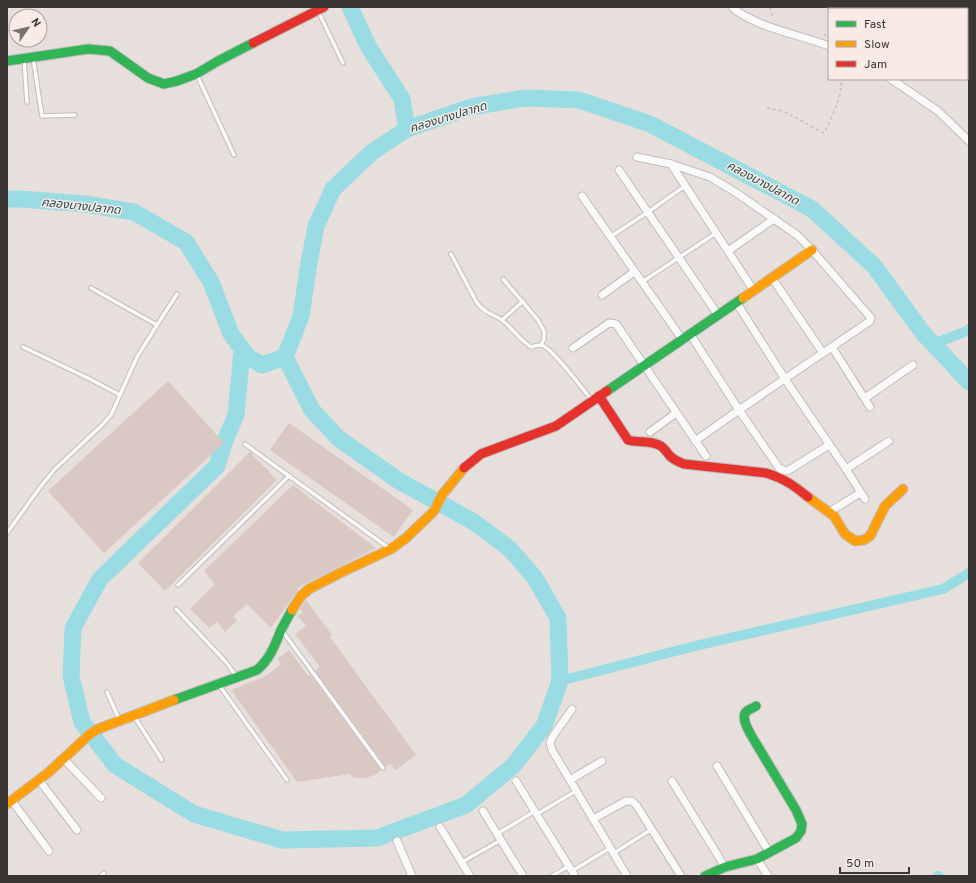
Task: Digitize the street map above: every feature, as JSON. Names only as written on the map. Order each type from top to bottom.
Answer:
[{"type":"street","points":[[732,7],[739,13],[755,21],[828,46]]},
{"type":"street","points":[[7,61],[88,49],[110,51],[148,78],[164,84],[177,82],[196,74],[218,61],[321,9]]},
{"type":"street","points":[[892,80],[938,111],[969,141]]},
{"type":"street","points":[[637,157],[671,164],[710,177],[735,192],[797,235],[812,250],[871,318],[870,321],[823,354],[695,441]]},
{"type":"street","points":[[671,164],[754,291]]},
{"type":"street","points":[[619,170],[718,315]]},
{"type":"street","points":[[582,196],[641,282],[686,337],[779,468],[784,471],[789,470],[829,444]]},
{"type":"street","points":[[728,251],[774,219]]},
{"type":"street","points":[[49,851],[9,802],[39,780],[94,731],[257,670],[263,665],[271,654],[297,601],[304,593],[340,573],[391,549],[406,538],[434,511],[442,495],[471,461],[481,454],[556,426],[812,250]]},
{"type":"street","points":[[602,295],[634,272]]},
{"type":"street","points":[[772,278],[823,354]]},
{"type":"street","points":[[736,302],[865,499]]},
{"type":"street","points":[[573,348],[609,323],[616,324],[706,456]]},
{"type":"street","points":[[832,347],[870,407]]},
{"type":"street","points":[[865,398],[913,365]]},
{"type":"street","points":[[596,398],[628,440],[635,442],[651,442],[660,445],[676,461],[684,464],[766,473],[779,477],[789,482],[834,516],[845,534],[851,540],[864,540],[870,536],[885,506],[903,489]]},
{"type":"street","points":[[650,432],[676,413]]},
{"type":"street","points":[[846,469],[889,441]]},
{"type":"street","points":[[834,510],[860,493]]},
{"type":"street","points":[[710,875],[725,867],[757,859],[796,838],[802,829],[801,820],[796,810],[745,724],[744,716],[746,712],[756,706]]},
{"type":"street","points":[[572,709],[550,742],[552,750],[627,876]]},
{"type":"street","points":[[63,758],[101,798]]},
{"type":"street","points":[[570,780],[602,760]]},
{"type":"street","points":[[717,766],[769,852]]},
{"type":"street","points":[[39,780],[76,830]]},
{"type":"street","points":[[516,780],[572,871]]},
{"type":"street","points":[[672,781],[725,867]]},
{"type":"street","points":[[593,819],[626,801],[632,801],[637,806],[681,876]]},
{"type":"street","points":[[483,811],[523,876]]},
{"type":"street","points":[[440,827],[470,876]]},
{"type":"street","points":[[397,841],[412,876]]},
{"type":"street","points":[[757,859],[768,876]]},
{"type":"lane","points":[[321,9],[343,63]]},
{"type":"lane","points":[[33,57],[42,116],[75,115]]},
{"type":"lane","points":[[24,59],[27,102]]},
{"type":"lane","points":[[196,74],[234,155]]},
{"type":"lane","points":[[610,237],[686,186]]},
{"type":"lane","points":[[641,282],[716,233]]},
{"type":"lane","points":[[451,254],[477,303],[482,309],[502,320],[531,347],[541,345],[548,348],[596,398]]},
{"type":"lane","points":[[503,279],[538,320],[544,331],[544,339],[541,345]]},
{"type":"lane","points":[[90,288],[156,325]]},
{"type":"lane","points":[[7,533],[55,469],[111,415],[137,357],[177,294]]},
{"type":"lane","points":[[502,320],[523,302]]},
{"type":"lane","points":[[23,346],[120,395]]},
{"type":"lane","points":[[245,444],[391,549]]},
{"type":"lane","points":[[178,585],[289,476]]},
{"type":"lane","points":[[176,609],[226,662],[237,677]]},
{"type":"lane","points":[[282,629],[383,768]]},
{"type":"lane","points":[[218,684],[287,780]]},
{"type":"lane","points":[[107,692],[120,720]]},
{"type":"lane","points":[[134,715],[162,760]]},
{"type":"lane","points":[[462,862],[536,813],[576,791]]},
{"type":"lane","points":[[552,876],[572,871],[652,829]]},
{"type":"path","points":[[770,7],[776,28]]},
{"type":"path","points":[[767,108],[783,112],[824,133],[832,118],[840,96],[843,80]]},
{"type":"building","points":[[168,381],[224,443],[104,553],[48,491]]},
{"type":"building","points":[[289,423],[413,510],[394,537],[270,450]]},
{"type":"building","points":[[250,452],[277,480],[165,591],[138,563]]},
{"type":"building","points":[[293,485],[376,548],[297,588],[298,590],[271,628],[247,604],[233,616],[237,621],[225,632],[217,622],[209,628],[190,609],[215,584],[204,571]]},
{"type":"building","points":[[306,600],[332,635],[330,637],[416,755],[395,770],[390,764],[386,767],[315,671],[320,667],[295,634],[306,626],[298,616],[303,613],[300,609]]},
{"type":"building","points":[[289,650],[308,676],[310,674],[381,770],[375,775],[366,778],[359,778],[352,777],[350,774],[297,782],[231,690],[266,676],[281,664],[277,659]]},
{"type":"waterway","points":[[350,7],[368,46],[402,99],[407,129]]},
{"type":"waterway","name":"คลองบางปลากด","points":[[7,199],[85,204],[134,212],[186,242],[211,282],[231,334],[248,357],[262,365],[285,357],[301,316],[316,226],[333,189],[372,152],[407,129],[471,107],[525,98],[579,100],[650,124],[812,209],[874,266],[923,333],[969,382]]},
{"type":"waterway","points":[[933,344],[969,329]]},
{"type":"waterway","points":[[242,350],[236,415],[224,443],[217,466],[100,579],[73,628],[71,676],[82,722],[115,765],[194,814],[282,840],[377,838],[466,805],[514,765],[544,726],[560,681],[558,618],[535,578],[510,549],[474,522],[399,481],[338,438],[312,410],[285,357]]},
{"type":"waterway","points":[[560,681],[691,647],[943,589],[969,573]]},
{"type":"traffic: fast","points":[[7,61],[88,49],[110,51],[148,78],[164,84],[196,74],[253,43]]},
{"type":"traffic: fast","points":[[607,391],[743,298]]},
{"type":"traffic: fast","points":[[174,700],[257,670],[262,666],[272,652],[281,630],[292,610]]},
{"type":"traffic: fast","points":[[705,876],[725,867],[757,859],[796,838],[801,831],[802,824],[796,810],[745,723],[745,714],[747,711],[756,706]]},
{"type":"traffic: slow","points":[[743,298],[812,250]]},
{"type":"traffic: slow","points":[[292,610],[301,596],[309,589],[391,549],[406,538],[434,511],[442,495],[464,468]]},
{"type":"traffic: slow","points":[[808,497],[834,516],[845,534],[855,541],[864,540],[870,536],[885,506],[903,489]]},
{"type":"traffic: slow","points":[[7,804],[49,772],[90,734],[98,729],[174,700]]},
{"type":"traffic: jam","points":[[253,43],[324,7]]},
{"type":"traffic: jam","points":[[464,468],[481,454],[556,426],[607,391]]},
{"type":"traffic: jam","points":[[599,396],[628,440],[655,443],[661,446],[673,459],[684,464],[766,473],[788,483],[808,497]]}]
